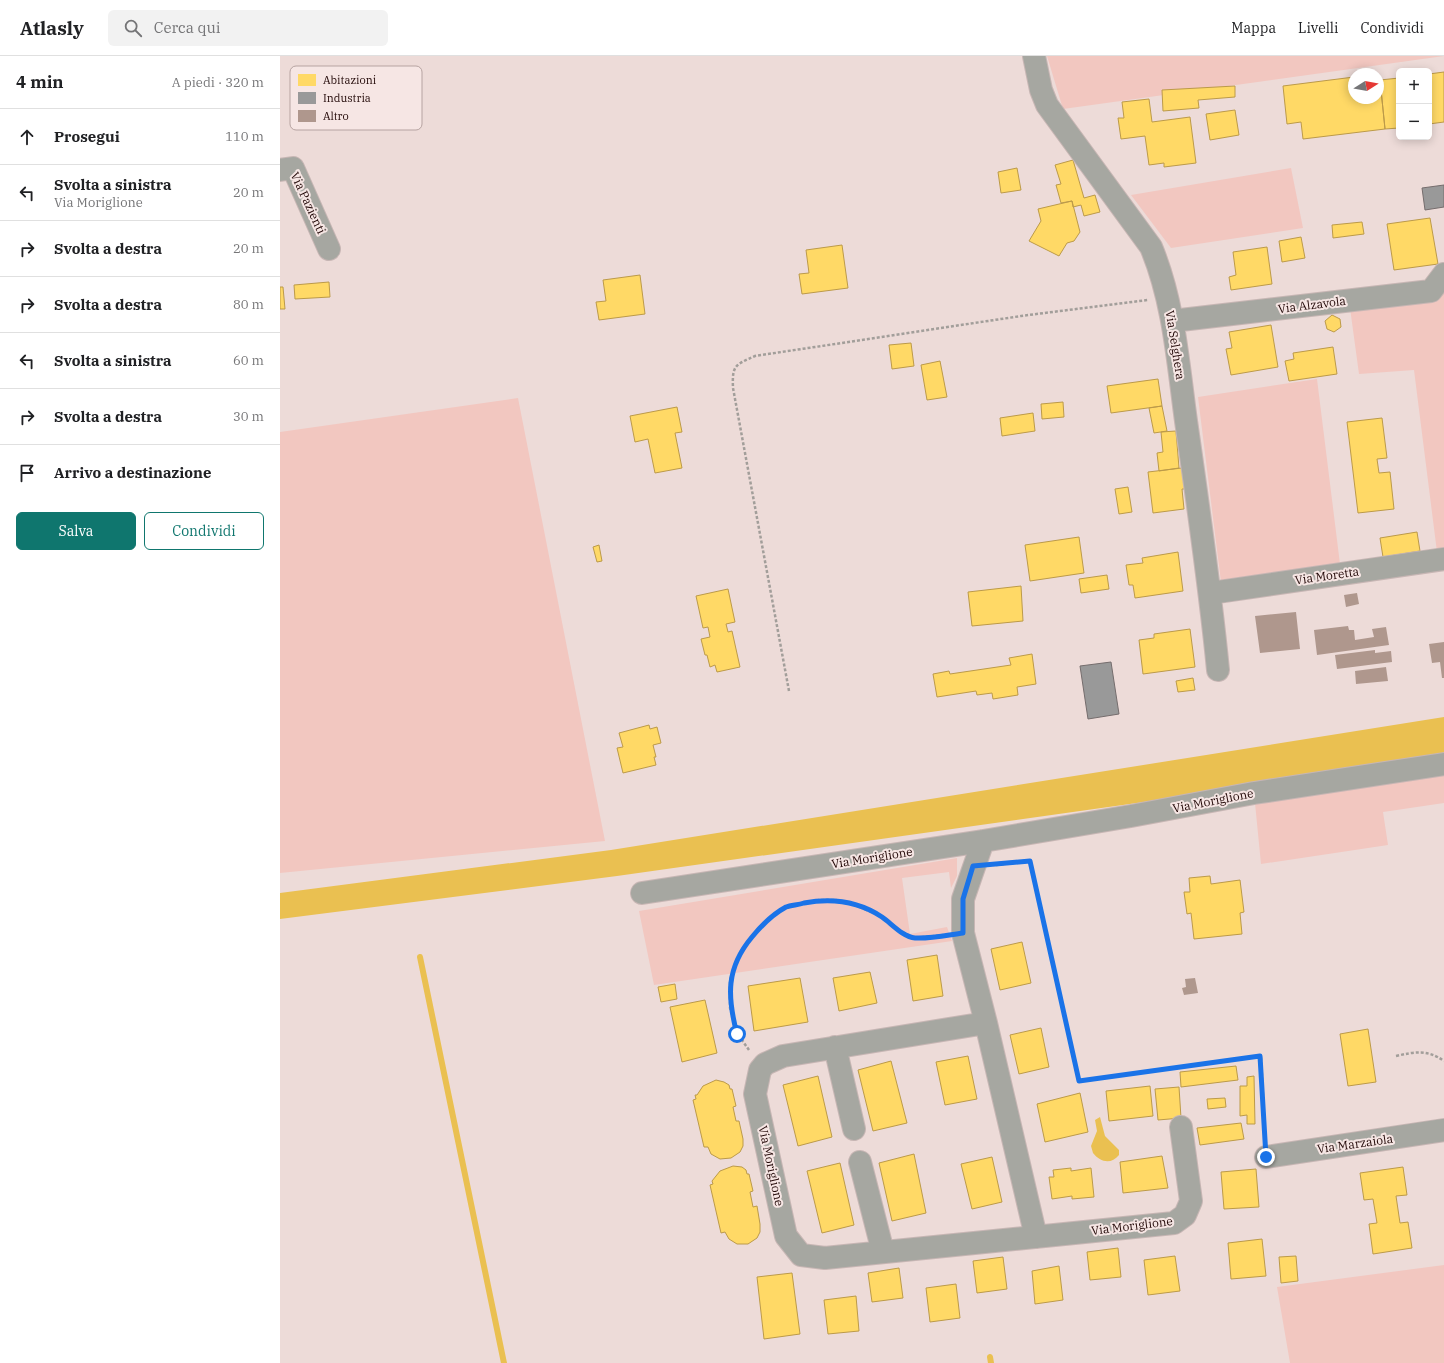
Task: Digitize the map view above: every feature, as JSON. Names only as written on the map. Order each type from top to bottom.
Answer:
[{"type":"street","name":"Via Selghera","points":[[1034,56],[1041,90],[1047,105],[1151,247],[1162,272],[1172,321],[1211,593],[1218,670]]},
{"type":"street","name":"Via Pazienti","points":[[280,170],[293,168],[329,248]]},
{"type":"street","name":"Via Alzavola","points":[[1172,321],[1431,291],[1444,274]]},
{"type":"street","name":"Via Moretta","points":[[1211,593],[1444,559]]},
{"type":"street","name":"Via Moriglione","points":[[642,893],[983,841],[1254,793],[1444,764]]},
{"type":"street","points":[[983,841],[973,866],[963,899],[963,933],[986,1023],[1036,1237]]},
{"type":"street","points":[[765,1064],[782,1056],[986,1023]]},
{"type":"street","points":[[835,1047],[854,1129]]},
{"type":"street","name":"Via Moriglione","points":[[765,1064],[760,1070],[755,1094],[786,1236],[801,1255],[825,1258],[1174,1223],[1186,1215],[1191,1201],[1181,1127]]},
{"type":"street","name":"Via Marzaiola","points":[[1266,1157],[1444,1130]]},
{"type":"street","points":[[860,1162],[883,1252]]},
{"type":"path","points":[[789,691],[733,388],[732,372],[739,363],[755,356],[1021,316],[1167,298]]},
{"type":"path","points":[[973,866],[1030,861],[1079,1081],[1260,1056],[1266,1157]]},
{"type":"path","points":[[765,1064],[751,1053],[737,1034],[730,1008],[730,980],[741,951],[762,925],[786,907],[819,900],[836,900],[850,903],[881,916],[898,930],[914,938],[963,933]]},
{"type":"path","points":[[1396,1056],[1418,1051],[1436,1056],[1444,1061]]},
{"type":"shaded area","points":[[1047,56],[1444,56],[1358,68],[1348,68],[1348,69],[1063,109]]},
{"type":"shaded area","points":[[1291,168],[1303,228],[1171,248],[1131,195]]},
{"type":"shaded area","points":[[1444,287],[1444,551],[1437,552],[1414,370],[1359,374],[1350,308]]},
{"type":"shaded area","points":[[1317,379],[1340,564],[1221,582],[1198,397]]},
{"type":"shaded area","points":[[518,398],[605,841],[280,873],[280,432]]},
{"type":"shaded area","points":[[1444,717],[1444,755],[1322,777],[617,876],[280,919],[280,893],[611,850]]},
{"type":"shaded area","points":[[1444,764],[1444,803],[1383,812],[1388,845],[1261,864],[1254,793]]},
{"type":"shaded area","points":[[957,858],[957,876],[951,888],[949,872],[902,878],[910,934],[947,927],[952,941],[654,985],[639,911]]},
{"type":"shaded area","points":[[1100,1117],[1105,1136],[1119,1150],[1119,1155],[1113,1160],[1106,1161],[1099,1159],[1093,1153],[1091,1146],[1097,1131],[1095,1120]]},
{"type":"shaded area","points":[[1444,1265],[1444,1363],[1290,1363],[1277,1287]]},
{"type":"building: Abitazioni","points":[[1444,72],[1444,122],[1432,124],[1432,104],[1432,74]]},
{"type":"building: Abitazioni","points":[[1348,78],[1348,104],[1382,104],[1385,129],[1303,139],[1301,122],[1287,124],[1283,86]]},
{"type":"building: Abitazioni","points":[[1396,78],[1396,128],[1385,129],[1382,104],[1384,104],[1384,80]]},
{"type":"building: Abitazioni","points":[[1235,86],[1235,97],[1198,100],[1199,108],[1163,111],[1162,90]]},
{"type":"building: Abitazioni","points":[[1149,99],[1152,122],[1190,117],[1196,163],[1164,167],[1164,163],[1149,165],[1145,136],[1121,139],[1118,118],[1124,118],[1122,102]]},
{"type":"building: Abitazioni","points":[[1235,110],[1239,135],[1210,140],[1206,114]]},
{"type":"building: Abitazioni","points":[[1073,160],[1084,198],[1095,195],[1100,212],[1084,216],[1081,205],[1073,207],[1072,201],[1061,203],[1056,185],[1061,184],[1055,165]]},
{"type":"building: Abitazioni","points":[[1017,168],[1021,190],[1001,193],[998,172]]},
{"type":"building: Abitazioni","points":[[1072,201],[1080,232],[1074,241],[1067,243],[1059,256],[1029,241],[1041,221],[1038,209]]},
{"type":"building: Abitazioni","points":[[1430,218],[1438,264],[1394,270],[1387,224]]},
{"type":"building: Abitazioni","points":[[1362,222],[1364,234],[1333,238],[1332,225]]},
{"type":"building: Abitazioni","points":[[1301,237],[1305,258],[1282,262],[1279,241]]},
{"type":"building: Abitazioni","points":[[842,245],[848,288],[802,294],[799,274],[809,273],[806,250]]},
{"type":"building: Abitazioni","points":[[1267,247],[1272,284],[1231,290],[1229,277],[1236,275],[1233,252]]},
{"type":"building: Abitazioni","points":[[640,275],[645,314],[599,320],[596,302],[606,301],[603,280]]},
{"type":"building: Abitazioni","points":[[329,282],[330,297],[295,299],[294,285]]},
{"type":"building: Abitazioni","points":[[280,287],[283,287],[285,309],[280,309]]},
{"type":"building: Abitazioni","points":[[1332,315],[1340,319],[1341,327],[1334,332],[1327,329],[1325,321]]},
{"type":"building: Abitazioni","points":[[1271,325],[1278,367],[1231,375],[1226,349],[1232,348],[1229,332]]},
{"type":"building: Abitazioni","points":[[911,343],[914,366],[892,369],[889,345]]},
{"type":"building: Abitazioni","points":[[1333,347],[1337,374],[1289,381],[1285,361],[1294,359],[1293,353]]},
{"type":"building: Abitazioni","points":[[940,361],[947,397],[927,400],[921,365]]},
{"type":"building: Abitazioni","points":[[1158,379],[1162,406],[1111,413],[1107,386]]},
{"type":"building: Abitazioni","points":[[1063,402],[1064,417],[1042,419],[1041,404]]},
{"type":"building: Abitazioni","points":[[1162,406],[1167,431],[1154,433],[1149,408]]},
{"type":"building: Abitazioni","points":[[677,407],[682,432],[675,433],[682,468],[655,473],[648,439],[635,442],[630,416]]},
{"type":"building: Abitazioni","points":[[1033,413],[1035,431],[1002,436],[1000,418]]},
{"type":"building: Abitazioni","points":[[1382,418],[1387,458],[1377,459],[1379,473],[1390,472],[1394,509],[1358,513],[1347,422]]},
{"type":"building: Abitazioni","points":[[1176,431],[1179,468],[1159,471],[1157,453],[1163,452],[1161,432]]},
{"type":"building: Abitazioni","points":[[1182,468],[1185,489],[1182,489],[1184,509],[1153,513],[1148,472]]},
{"type":"building: Abitazioni","points":[[1128,487],[1132,512],[1119,514],[1115,489]]},
{"type":"building: Abitazioni","points":[[1417,532],[1420,551],[1383,557],[1380,538]]},
{"type":"building: Abitazioni","points":[[1079,537],[1084,573],[1030,581],[1025,545]]},
{"type":"building: Abitazioni","points":[[599,545],[602,561],[597,562],[593,547]]},
{"type":"building: Abitazioni","points":[[1178,552],[1183,591],[1135,598],[1133,585],[1129,585],[1126,565],[1143,563],[1142,558]]},
{"type":"building: Abitazioni","points":[[1107,575],[1109,589],[1081,593],[1079,579]]},
{"type":"building: Abitazioni","points":[[1021,586],[1023,621],[972,626],[968,592]]},
{"type":"building: Abitazioni","points":[[728,589],[735,622],[726,624],[728,632],[732,631],[740,667],[717,672],[715,665],[710,667],[707,655],[705,655],[701,639],[710,637],[708,627],[703,628],[696,596]]},
{"type":"building: Abitazioni","points":[[1190,629],[1195,667],[1143,674],[1139,640],[1154,638],[1154,634]]},
{"type":"building: Abitazioni","points":[[1032,654],[1036,684],[1017,687],[1018,695],[993,699],[992,693],[977,695],[976,691],[937,697],[933,674],[949,671],[950,674],[1011,665],[1009,658]]},
{"type":"building: Abitazioni","points":[[1193,678],[1195,690],[1178,692],[1176,681]]},
{"type":"building: Abitazioni","points":[[649,725],[650,729],[657,727],[661,743],[653,745],[656,765],[623,773],[617,748],[623,747],[619,733]]},
{"type":"building: Abitazioni","points":[[1210,876],[1211,884],[1240,880],[1244,912],[1240,913],[1242,934],[1194,939],[1191,913],[1187,914],[1184,892],[1190,892],[1189,878]]},
{"type":"building: Abitazioni","points":[[1022,942],[1031,983],[1000,990],[991,949]]},
{"type":"building: Abitazioni","points":[[937,955],[943,996],[913,1001],[907,960]]},
{"type":"building: Abitazioni","points":[[870,972],[877,1003],[839,1011],[833,978]]},
{"type":"building: Abitazioni","points":[[800,978],[808,1022],[754,1031],[748,986]]},
{"type":"building: Abitazioni","points":[[675,984],[677,999],[661,1002],[658,987]]},
{"type":"building: Abitazioni","points":[[705,1000],[717,1053],[682,1062],[670,1007]]},
{"type":"building: Abitazioni","points":[[1041,1028],[1049,1067],[1019,1074],[1010,1035]]},
{"type":"building: Abitazioni","points":[[1368,1029],[1376,1082],[1348,1086],[1340,1034]]},
{"type":"building: Abitazioni","points":[[968,1056],[977,1099],[945,1105],[936,1062]]},
{"type":"building: Abitazioni","points":[[891,1061],[907,1123],[873,1131],[858,1070]]},
{"type":"building: Abitazioni","points":[[1236,1066],[1238,1080],[1181,1087],[1180,1072]]},
{"type":"building: Abitazioni","points":[[818,1076],[832,1137],[798,1146],[783,1085]]},
{"type":"building: Abitazioni","points":[[1254,1076],[1255,1124],[1247,1124],[1247,1115],[1240,1116],[1240,1086],[1247,1086],[1247,1077]]},
{"type":"building: Abitazioni","points":[[716,1080],[724,1082],[729,1085],[730,1089],[732,1089],[736,1106],[733,1107],[736,1121],[739,1121],[743,1139],[743,1146],[740,1152],[731,1158],[720,1159],[711,1154],[708,1147],[704,1147],[693,1100],[696,1099],[695,1095],[697,1095],[703,1086]]},
{"type":"building: Abitazioni","points":[[1150,1086],[1153,1116],[1109,1121],[1106,1091]]},
{"type":"building: Abitazioni","points":[[1179,1087],[1181,1118],[1158,1120],[1155,1089]]},
{"type":"building: Abitazioni","points":[[1080,1093],[1088,1132],[1045,1142],[1037,1104]]},
{"type":"building: Abitazioni","points":[[1225,1098],[1226,1107],[1208,1109],[1207,1099]]},
{"type":"building: Abitazioni","points":[[1241,1123],[1244,1139],[1200,1145],[1197,1128]]},
{"type":"building: Abitazioni","points":[[914,1154],[926,1213],[892,1221],[879,1163]]},
{"type":"building: Abitazioni","points":[[1162,1156],[1168,1188],[1123,1193],[1120,1162]]},
{"type":"building: Abitazioni","points":[[992,1157],[1002,1202],[972,1209],[961,1164]]},
{"type":"building: Abitazioni","points":[[840,1163],[854,1225],[822,1233],[807,1171]]},
{"type":"building: Abitazioni","points":[[733,1166],[742,1167],[746,1170],[747,1174],[749,1174],[753,1191],[750,1192],[753,1207],[757,1206],[760,1232],[757,1238],[748,1244],[737,1244],[729,1239],[725,1232],[721,1233],[710,1185],[713,1184],[712,1181],[720,1171]]},
{"type":"building: Abitazioni","points":[[1403,1167],[1407,1195],[1396,1196],[1400,1223],[1408,1222],[1412,1248],[1373,1254],[1369,1224],[1377,1223],[1373,1199],[1364,1200],[1360,1173]]},
{"type":"building: Abitazioni","points":[[1071,1168],[1071,1171],[1091,1168],[1094,1197],[1072,1199],[1072,1196],[1052,1199],[1049,1177],[1054,1177],[1053,1170]]},
{"type":"building: Abitazioni","points":[[1256,1169],[1259,1207],[1224,1209],[1221,1172]]},
{"type":"building: Abitazioni","points":[[1262,1239],[1266,1276],[1231,1279],[1228,1243]]},
{"type":"building: Abitazioni","points":[[1118,1248],[1121,1277],[1090,1280],[1087,1252]]},
{"type":"building: Abitazioni","points":[[1175,1256],[1180,1291],[1148,1295],[1144,1260]]},
{"type":"building: Abitazioni","points":[[1296,1256],[1298,1281],[1281,1283],[1279,1257]]},
{"type":"building: Abitazioni","points":[[1003,1257],[1007,1289],[977,1293],[973,1261]]},
{"type":"building: Abitazioni","points":[[1059,1266],[1063,1300],[1035,1304],[1032,1271]]},
{"type":"building: Abitazioni","points":[[899,1268],[903,1298],[872,1302],[868,1273]]},
{"type":"building: Abitazioni","points":[[792,1273],[800,1334],[764,1339],[757,1277]]},
{"type":"building: Abitazioni","points":[[956,1284],[960,1318],[930,1322],[926,1288]]},
{"type":"building: Abitazioni","points":[[856,1296],[859,1331],[828,1334],[824,1300]]},
{"type":"building: Industria","points":[[1444,185],[1444,207],[1425,210],[1422,188]]},
{"type":"building: Industria","points":[[1111,662],[1119,714],[1088,719],[1080,666]]},
{"type":"building: Altro","points":[[1357,593],[1359,604],[1346,607],[1344,595]]},
{"type":"building: Altro","points":[[1296,612],[1300,649],[1260,653],[1255,616]]},
{"type":"building: Altro","points":[[1348,626],[1349,630],[1354,630],[1355,640],[1374,637],[1372,629],[1386,627],[1389,645],[1317,655],[1314,630]]},
{"type":"building: Altro","points":[[1444,642],[1444,678],[1442,678],[1440,662],[1432,663],[1429,644]]},
{"type":"building: Altro","points":[[1375,650],[1375,653],[1391,651],[1392,662],[1337,669],[1335,655]]},
{"type":"building: Altro","points":[[1386,667],[1388,681],[1356,684],[1355,671]]},
{"type":"building: Altro","points":[[1195,978],[1198,993],[1184,995],[1182,988],[1186,987],[1185,979]]},
{"type":"waterway","points":[[420,957],[504,1363]]},
{"type":"waterway","points":[[990,1357],[991,1363]]},
{"type":"route","points":[[737,1034],[730,1008],[730,980],[741,951],[762,925],[786,907],[819,900],[836,900],[850,903],[881,916],[898,930],[914,938],[963,933],[963,899],[973,866],[990,866],[1030,861],[1079,1081],[1260,1056],[1266,1157]]}]
